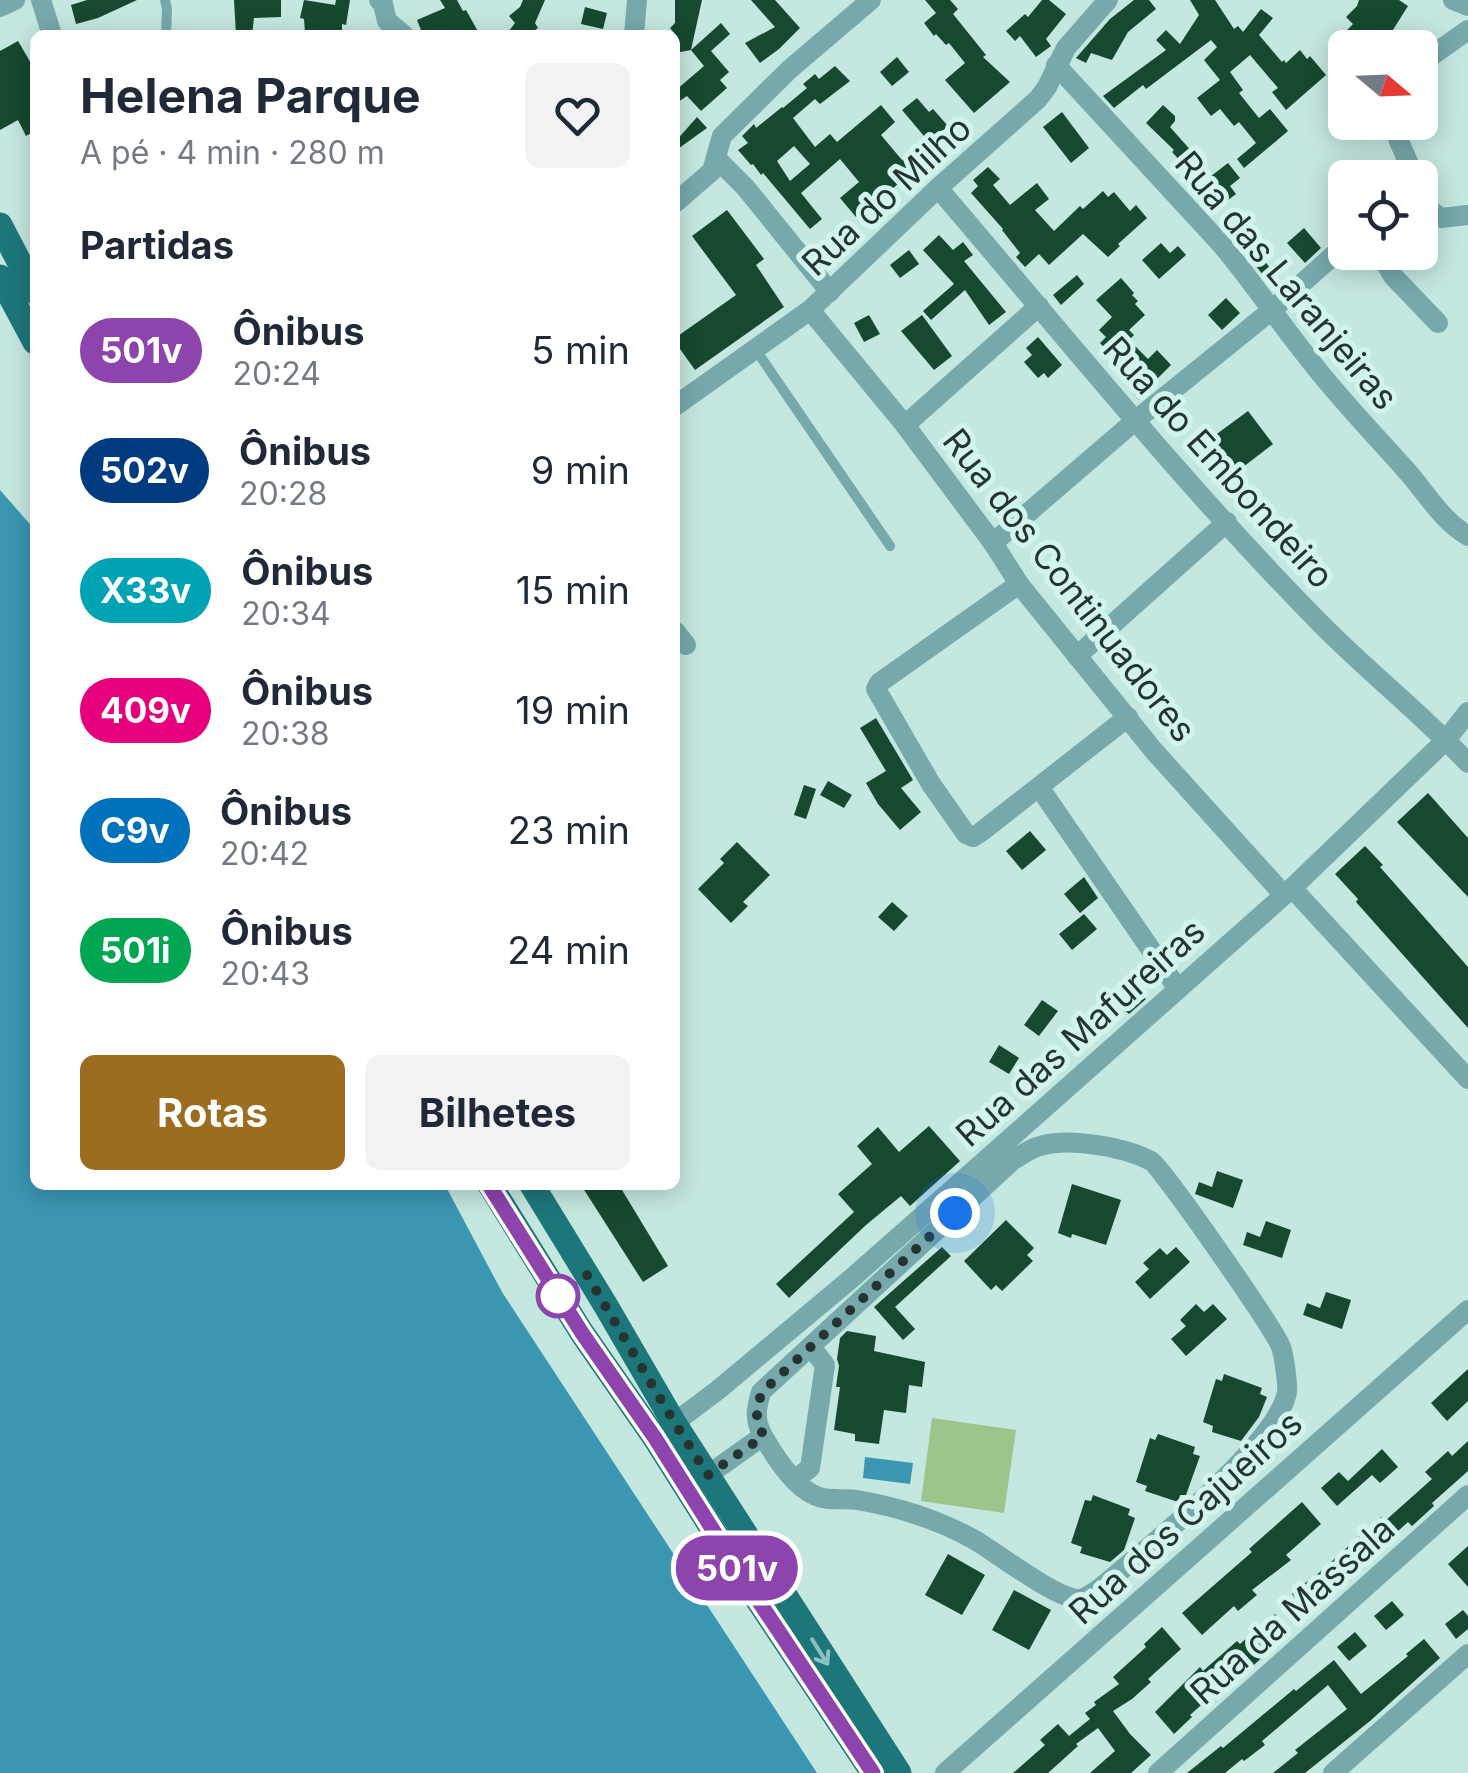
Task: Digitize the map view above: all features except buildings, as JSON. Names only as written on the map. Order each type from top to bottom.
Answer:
[{"type":"main road","points":[[0,224],[30,282]]},
{"type":"main road","points":[[0,278],[30,333]]},
{"type":"main road","points":[[493,1190],[582,1333],[664,1430],[708,1475],[899,1773]]},
{"type":"main road","points":[[535,1190],[606,1306],[664,1430],[742,1576],[873,1773]]},
{"type":"street","points":[[0,8],[15,0]]},
{"type":"street","points":[[41,0],[50,30]]},
{"type":"street","points":[[379,0],[391,30]]},
{"type":"street","points":[[634,30],[637,0]]},
{"type":"street","points":[[680,200],[712,171],[722,136],[870,0]]},
{"type":"street","name":"Rua do Milho","points":[[680,403],[810,310],[1038,98],[1066,48],[1108,0]]},
{"type":"street","points":[[1454,0],[1468,6]]},
{"type":"street","points":[[1438,51],[1468,30]]},
{"type":"street","name":"Rua das Laranjeiras","points":[[1056,65],[1220,243],[1310,361],[1444,518],[1468,536]]},
{"type":"street","points":[[716,158],[745,186],[830,292]]},
{"type":"street","name":"Rua do Embondeiro","points":[[938,188],[1136,420],[1320,624],[1468,763]]},
{"type":"street","points":[[1438,215],[1468,214]]},
{"type":"street","points":[[993,543],[1328,259]]},
{"type":"street","points":[[1390,270],[1438,324]]},
{"type":"street","points":[[905,425],[1039,306]]},
{"type":"street","name":"Rua dos Continuadores","points":[[810,310],[905,425],[1019,584],[1154,751],[1468,1079]]},
{"type":"street","points":[[1077,656],[1227,522]]},
{"type":"street","points":[[1019,584],[876,688],[931,784],[968,836],[981,832],[1128,717]]},
{"type":"street","name":"Rua das Mafureiras","points":[[664,1430],[852,1278],[1288,892],[1446,740],[1468,712]]},
{"type":"street","points":[[1039,787],[1178,989]]},
{"type":"street","points":[[1071,1140],[1154,1162],[1282,1348],[1287,1392],[1272,1426],[1226,1478],[1100,1588],[1082,1599],[1062,1596],[934,1519],[850,1498],[820,1498],[794,1480],[764,1436],[756,1423],[755,1411],[762,1392],[1013,1160],[1039,1146],[1071,1140]]},
{"type":"street","name":"Rua dos Cajueiros","points":[[945,1773],[1468,1310]]},
{"type":"street","points":[[794,1480],[810,1468],[825,1365],[810,1347]]},
{"type":"street","points":[[708,1475],[764,1436]]},
{"type":"street","name":"Rua da Massala","points":[[1158,1773],[1468,1495]]},
{"type":"street","points":[[1333,1773],[1468,1654]]},
{"type":"lane","points":[[165,0],[167,30]]},
{"type":"lane","points":[[756,350],[890,546]]},
{"type":"green space","points":[[932,1418],[1016,1430],[1004,1513],[921,1501]]},
{"type":"water","points":[[0,490],[30,524],[30,1190],[448,1190],[502,1292],[817,1773],[0,1773]]},
{"type":"water","points":[[865,1457],[913,1463],[910,1484],[863,1478]]},
{"type":"bus line","name":"501v","points":[[492,1190],[873,1773]]},
{"type":"route","points":[[558,1296],[587,1275],[708,1475],[764,1436],[756,1423],[755,1411],[762,1392],[955,1213]]}]
